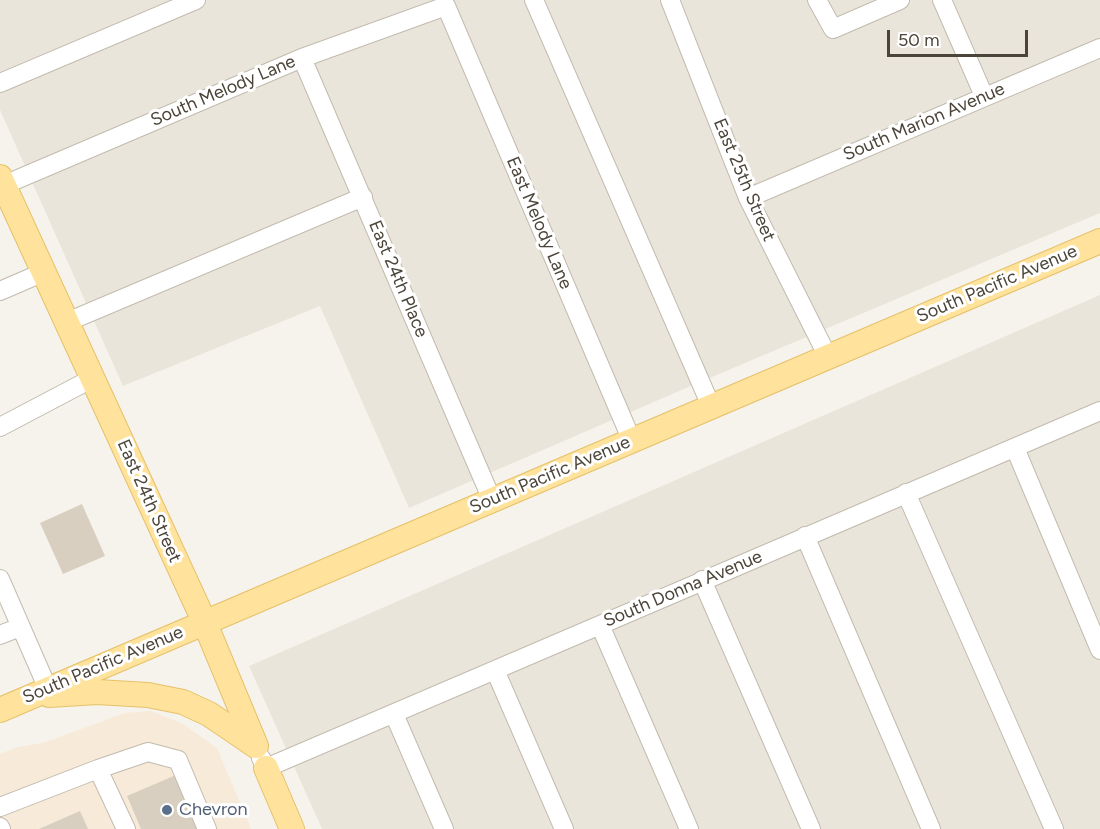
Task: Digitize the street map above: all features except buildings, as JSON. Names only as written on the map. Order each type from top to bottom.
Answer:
[{"type":"main road","name":"East 24th Street","points":[[2,181],[204,621],[256,746]]},
{"type":"main road","name":"South Pacific Avenue","points":[[0,710],[1100,240]]},
{"type":"main road","points":[[40,693],[148,694],[183,702],[209,714],[256,746]]},
{"type":"main road","name":"East 24th Street","points":[[266,768],[292,829]]},
{"type":"street","points":[[0,83],[196,0]]},
{"type":"street","points":[[534,0],[711,406]]},
{"type":"street","name":"East 25th Street","points":[[670,0],[748,198],[828,357]]},
{"type":"street","points":[[817,0],[833,29],[900,0]]},
{"type":"street","points":[[942,0],[984,96]]},
{"type":"street","name":"South Melody Lane","points":[[2,181],[302,57],[446,6]]},
{"type":"street","name":"East Melody Lane","points":[[446,6],[632,441]]},
{"type":"street","name":"South Marion Avenue","points":[[748,198],[1100,48]]},
{"type":"street","name":"East 24th Place","points":[[302,57],[492,500]]},
{"type":"street","points":[[67,322],[363,196]]},
{"type":"street","points":[[0,291],[44,272]]},
{"type":"street","points":[[0,427],[93,378]]},
{"type":"street","name":"South Donna Avenue","points":[[266,768],[1100,411]]},
{"type":"street","points":[[1015,448],[1100,650]]},
{"type":"street","points":[[906,493],[1054,829]]},
{"type":"street","points":[[805,536],[931,829]]},
{"type":"street","points":[[0,579],[20,627],[40,693]]},
{"type":"street","points":[[702,580],[811,829]]},
{"type":"street","points":[[600,625],[689,829]]},
{"type":"street","points":[[0,636],[20,627]]},
{"type":"street","points":[[495,670],[564,829]]},
{"type":"street","points":[[394,714],[444,829]]},
{"type":"street","name":"East 24th Street","points":[[256,746],[266,768]]},
{"type":"street","points":[[0,807],[148,752],[178,760],[207,829]]},
{"type":"street","points":[[98,769],[126,829]]},
{"type":"shaded area","points":[[0,0],[1100,0],[1100,213],[409,508],[320,306],[123,386],[0,110]]},
{"type":"shaded area","points":[[1100,295],[1100,829],[322,829],[249,666]]},
{"type":"shaded area","points":[[151,711],[183,724],[217,748],[251,829],[0,829],[0,754],[18,747],[43,743],[125,713]]},
{"type":"place","name":"Chevron","points":[[167,810]]}]
